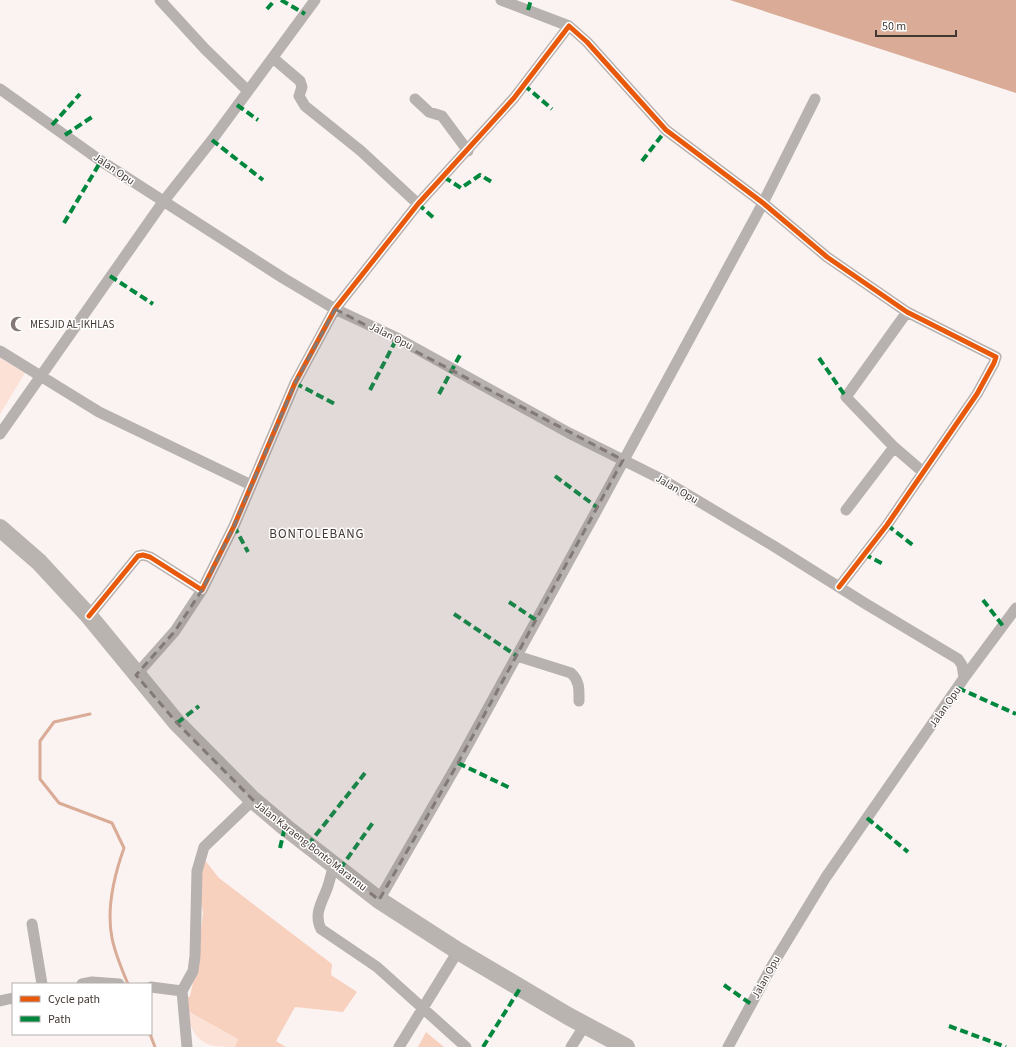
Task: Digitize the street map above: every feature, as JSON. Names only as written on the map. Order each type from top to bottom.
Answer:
[{"type":"main road","name":"Jalan Karaeng Bonto Marannu","points":[[0,528],[39,562],[89,616],[177,723],[253,800],[379,900],[458,951],[584,1025],[626,1047]]},
{"type":"street","points":[[160,0],[205,49],[248,91]]},
{"type":"street","points":[[0,434],[163,202],[212,140],[315,0]]},
{"type":"street","points":[[501,0],[569,26],[587,42],[666,130],[763,203],[827,257],[907,312],[996,357],[977,394],[887,525],[839,587]]},
{"type":"street","points":[[136,675],[175,631],[202,590],[234,526],[295,383],[335,308],[418,204],[468,151],[517,94],[569,26]]},
{"type":"street","points":[[273,58],[300,81],[302,87],[299,96],[305,106],[361,151],[418,204]]},
{"type":"street","name":"Jalan Opu","points":[[0,89],[101,161],[283,278],[335,308],[397,338],[569,433],[623,460],[719,512],[958,659],[962,665],[964,678],[826,877],[773,964],[728,1047]]},
{"type":"street","points":[[415,99],[429,112],[442,116],[468,151]]},
{"type":"street","points":[[379,900],[458,763],[517,656],[763,203],[815,99]]},
{"type":"street","points":[[907,312],[846,397],[894,447],[923,472]]},
{"type":"street","points":[[0,351],[99,412],[251,484]]},
{"type":"street","points":[[846,510],[894,447]]},
{"type":"street","points":[[89,616],[138,556],[143,555],[150,557],[202,590]]},
{"type":"street","points":[[964,678],[1016,608]]},
{"type":"street","points":[[517,656],[571,673],[576,678],[579,685],[579,701]]},
{"type":"street","points":[[187,1047],[182,991],[191,976],[195,956],[195,895],[200,856],[204,847],[211,839],[253,800]]},
{"type":"street","points":[[334,864],[328,886],[319,907],[318,922],[321,929],[377,967],[466,1047]]},
{"type":"street","points":[[32,924],[42,983]]},
{"type":"street","points":[[399,1047],[424,1009],[458,951]]},
{"type":"street","points":[[87,983],[106,983]]},
{"type":"street","points":[[152,987],[182,991]]},
{"type":"street","points":[[0,1001],[12,998]]},
{"type":"street","points":[[571,1047],[584,1025]]},
{"type":"highlighted area","points":[[335,309],[623,460],[458,763],[379,900],[253,800],[177,723],[136,675],[175,631],[202,590],[234,526],[295,383]]},
{"type":"shaded area","points":[[730,0],[1016,0],[1016,93]]},
{"type":"shaded area","points":[[0,358],[25,373],[0,414]]},
{"type":"shaded area","points":[[200,854],[219,878],[332,964],[331,975],[357,992],[343,1012],[295,1007],[276,1041],[286,1047],[235,1047],[238,1039],[193,1014],[181,1002],[190,996],[196,969],[203,913],[198,882]]},
{"type":"shaded area","points":[[188,1008],[193,1014],[238,1039],[235,1047],[214,1046],[203,1042],[191,1026],[187,1013]]},
{"type":"shaded area","points":[[426,1032],[444,1047],[418,1047]]},
{"type":"waterway","points":[[90,714],[54,722],[40,741],[40,779],[59,803],[112,823],[124,848],[112,892],[110,927],[113,944],[128,983]]},
{"type":"waterway","points":[[150,1035],[155,1047]]},
{"type":"marked path","points":[[267,9],[275,0]]},
{"type":"marked path","points":[[281,0],[305,14]]},
{"type":"marked path","points":[[528,10],[531,0]]},
{"type":"marked path","points":[[524,85],[552,109]]},
{"type":"marked path","points":[[52,125],[80,94]]},
{"type":"marked path","points":[[237,105],[258,120]]},
{"type":"marked path","points":[[65,135],[92,117]]},
{"type":"marked path","points":[[642,161],[666,130]]},
{"type":"marked path","points":[[212,140],[263,180]]},
{"type":"marked path","points":[[64,223],[101,161]]},
{"type":"marked path","points":[[444,177],[461,188],[480,175],[492,182]]},
{"type":"marked path","points":[[418,204],[435,219]]},
{"type":"marked path","points":[[110,276],[153,304]]},
{"type":"marked path","points":[[370,390],[397,338]]},
{"type":"marked path","points":[[439,394],[460,355]]},
{"type":"marked path","points":[[819,358],[846,397]]},
{"type":"marked path","points":[[295,383],[335,404]]},
{"type":"marked path","points":[[555,476],[598,508]]},
{"type":"marked path","points":[[887,525],[914,546]]},
{"type":"marked path","points":[[234,526],[248,552]]},
{"type":"marked path","points":[[864,554],[883,564]]},
{"type":"marked path","points":[[983,600],[1003,626]]},
{"type":"marked path","points":[[509,602],[536,620]]},
{"type":"marked path","points":[[454,614],[517,656]]},
{"type":"marked path","points":[[958,688],[1016,714]]},
{"type":"marked path","points":[[177,723],[199,706]]},
{"type":"marked path","points":[[458,763],[510,788]]},
{"type":"marked path","points":[[308,845],[365,773]]},
{"type":"marked path","points":[[867,818],[908,852]]},
{"type":"marked path","points":[[340,869],[374,821]]},
{"type":"marked path","points":[[280,848],[285,827]]},
{"type":"marked path","points":[[724,985],[751,1004]]},
{"type":"marked path","points":[[483,1047],[521,987]]},
{"type":"marked path","points":[[949,1026],[1006,1047]]},
{"type":"cycle path","points":[[89,616],[138,556],[143,555],[150,557],[202,590],[234,526],[295,383],[335,309],[418,204],[514,98],[569,26],[587,42],[666,130],[763,203],[827,257],[907,312],[996,357],[977,394],[887,525],[839,587]]},
{"type":"place","name":"MESJID AL-IKHLAS","points":[[18,324]]},
{"type":"district","name":"BONTOLEBANG","points":[[317,534]]}]
